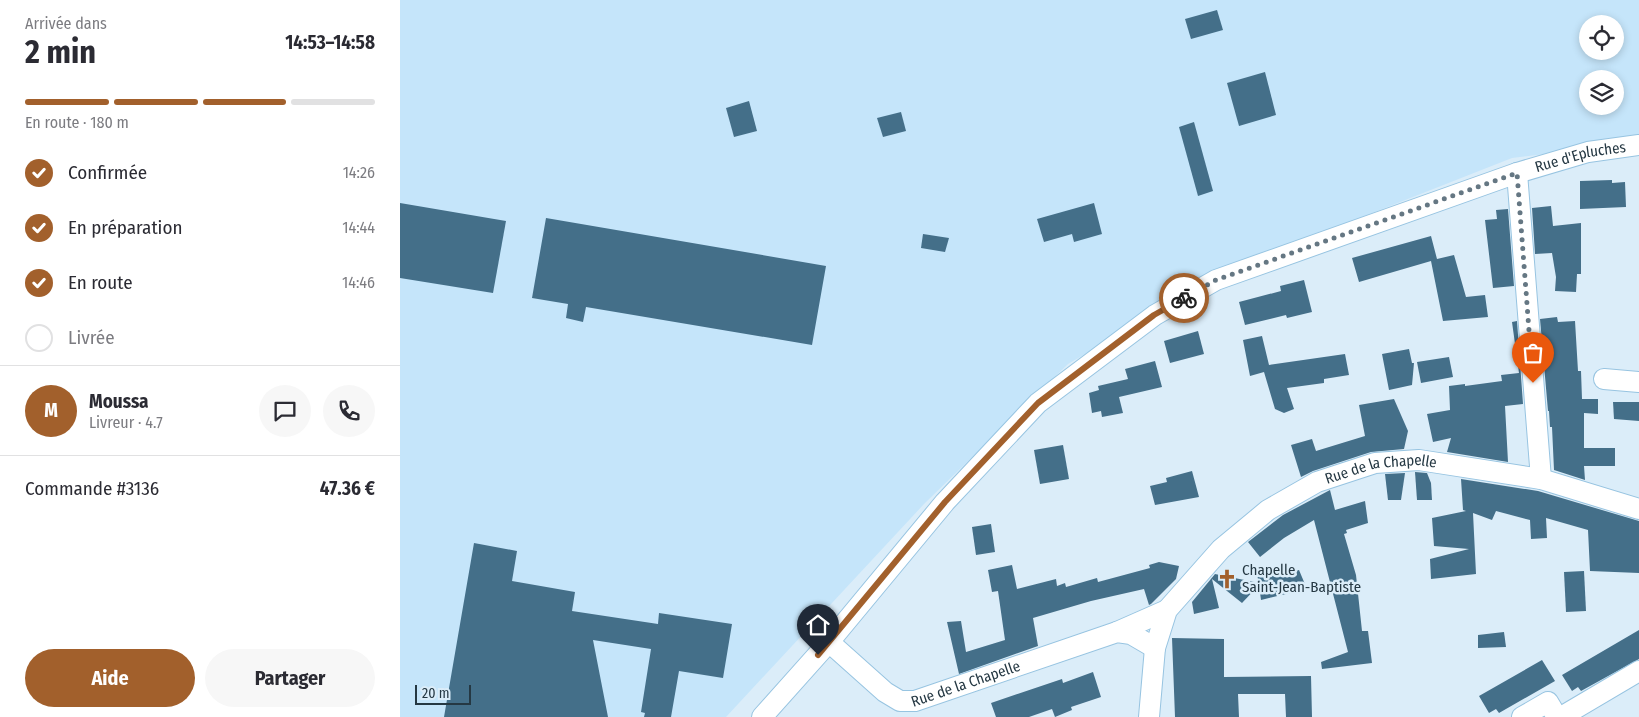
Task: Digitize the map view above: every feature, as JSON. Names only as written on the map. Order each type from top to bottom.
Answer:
[{"type":"street","name":"Rue d'Epluches","points":[[762,717],[829,642],[945,502],[1038,403],[1154,315],[1216,280],[1517,173],[1588,152],[1639,145]]},
{"type":"street","points":[[1517,173],[1541,479]]},
{"type":"street","points":[[1604,379],[1639,382]]},
{"type":"street","name":"Rue de la Chapelle","points":[[1148,717],[1155,648],[1167,610],[1221,549],[1268,510],[1317,482],[1374,463],[1419,460],[1541,479],[1639,509]]},
{"type":"street","name":"Rue de la Chapelle","points":[[829,642],[884,692],[900,701],[915,702],[1117,632],[1167,610]]},
{"type":"street","points":[[1117,632],[1132,634],[1155,648]]},
{"type":"street","points":[[1522,717],[1548,702],[1559,717],[1639,671]]},
{"type":"shaded area","points":[[400,0],[1639,0],[1639,143],[1512,158],[1235,267],[1068,364],[924,504],[726,717],[400,717]]},
{"type":"building","points":[[1217,10],[1223,30],[1191,39],[1185,19]]},
{"type":"building","points":[[1265,72],[1276,115],[1239,126],[1227,83]]},
{"type":"building","points":[[749,101],[757,131],[734,137],[726,108]]},
{"type":"building","points":[[901,112],[906,131],[883,137],[877,118]]},
{"type":"building","points":[[1194,122],[1213,191],[1198,196],[1179,127]]},
{"type":"building","points":[[1612,180],[1612,183],[1625,182],[1626,207],[1580,209],[1580,181]]},
{"type":"building","points":[[400,203],[506,221],[493,293],[400,278]]},
{"type":"building","points":[[1094,203],[1102,234],[1074,242],[1072,234],[1044,242],[1037,219]]},
{"type":"building","points":[[1551,206],[1553,226],[1581,223],[1581,274],[1577,274],[1576,292],[1555,291],[1556,277],[1552,253],[1535,254],[1532,208]]},
{"type":"building","points":[[1508,209],[1514,286],[1493,288],[1485,220],[1497,219],[1496,210]]},
{"type":"building","points":[[546,218],[826,266],[812,345],[586,307],[583,322],[566,318],[568,304],[532,298]]},
{"type":"building","points":[[923,234],[949,238],[945,252],[921,248]]},
{"type":"building","points":[[1431,236],[1437,259],[1454,255],[1466,297],[1485,295],[1488,317],[1443,321],[1431,261],[1359,282],[1352,258]]},
{"type":"building","points":[[1304,280],[1312,312],[1287,318],[1286,315],[1245,325],[1239,302],[1281,291],[1280,286]]},
{"type":"building","points":[[1557,317],[1558,322],[1575,321],[1578,371],[1581,371],[1582,399],[1598,399],[1598,414],[1584,413],[1584,448],[1615,448],[1615,466],[1584,466],[1585,480],[1554,470],[1552,427],[1550,427],[1548,411],[1540,319]]},
{"type":"building","points":[[1517,321],[1523,404],[1505,406],[1508,462],[1447,452],[1451,438],[1433,442],[1427,414],[1450,410],[1449,386],[1465,384],[1465,386],[1502,381],[1501,375],[1519,373],[1512,322]]},
{"type":"building","points":[[1198,331],[1204,354],[1170,363],[1164,341]]},
{"type":"building","points":[[1262,336],[1269,365],[1345,354],[1349,375],[1324,379],[1324,383],[1287,388],[1294,409],[1284,413],[1275,409],[1264,372],[1250,376],[1243,340]]},
{"type":"building","points":[[1409,349],[1412,363],[1414,363],[1412,385],[1389,390],[1382,354]]},
{"type":"building","points":[[1449,357],[1453,377],[1421,383],[1417,362]]},
{"type":"building","points":[[1155,361],[1162,387],[1119,397],[1123,413],[1102,417],[1101,411],[1092,413],[1089,393],[1099,390],[1098,386],[1128,379],[1125,369]]},
{"type":"building","points":[[1394,399],[1408,431],[1404,449],[1371,452],[1313,471],[1301,477],[1291,445],[1312,439],[1316,451],[1365,436],[1359,405]]},
{"type":"building","points":[[1613,402],[1639,402],[1639,421],[1614,419]]},
{"type":"building","points":[[1063,445],[1069,479],[1040,484],[1034,450]]},
{"type":"building","points":[[1192,471],[1199,497],[1155,505],[1150,486],[1167,482],[1166,478]]},
{"type":"building","points":[[1415,472],[1427,473],[1431,483],[1432,500],[1417,500]]},
{"type":"building","points":[[1405,473],[1401,500],[1388,500],[1385,474]]},
{"type":"building","points":[[1461,479],[1538,491],[1639,521],[1639,573],[1590,571],[1588,530],[1546,518],[1547,538],[1531,539],[1530,520],[1496,511],[1492,520],[1473,513],[1476,574],[1431,579],[1430,559],[1469,549],[1434,546],[1432,518],[1466,511],[1463,510]]},
{"type":"building","points":[[1330,490],[1335,510],[1365,501],[1368,523],[1346,530],[1347,533],[1344,534],[1356,575],[1362,631],[1368,631],[1372,663],[1322,669],[1321,662],[1348,652],[1314,520],[1284,538],[1260,557],[1248,542],[1283,515]]},
{"type":"building","points":[[991,524],[995,552],[976,555],[972,527]]},
{"type":"building","points":[[474,543],[517,551],[512,581],[575,592],[572,611],[658,624],[659,613],[732,624],[723,678],[679,671],[671,717],[644,717],[645,713],[641,712],[651,649],[593,640],[608,717],[444,717]]},
{"type":"building","points":[[1159,562],[1179,566],[1176,579],[1151,604],[1149,605],[1144,589],[1091,601],[1033,618],[1038,646],[959,674],[947,622],[961,621],[966,652],[1005,640],[998,591],[992,592],[988,570],[1012,565],[1017,589],[1056,579],[1057,586],[1065,583],[1066,587],[1097,578],[1098,582],[1150,568],[1149,565]]},
{"type":"building","points":[[1286,569],[1289,573],[1299,570],[1307,589],[1261,600],[1259,585],[1242,603],[1212,579],[1219,608],[1194,614],[1192,602],[1215,574],[1259,583],[1257,575]]},
{"type":"building","points":[[1584,571],[1586,611],[1566,612],[1564,572]]},
{"type":"building","points":[[1639,630],[1639,659],[1581,691],[1578,687],[1572,691],[1562,675]]},
{"type":"building","points":[[1504,632],[1506,647],[1478,648],[1478,635]]},
{"type":"building","points":[[1172,638],[1224,639],[1224,677],[1311,676],[1312,717],[1286,717],[1285,694],[1238,694],[1239,717],[1175,717]]},
{"type":"building","points":[[1542,660],[1555,681],[1499,713],[1496,709],[1489,713],[1479,696]]},
{"type":"building","points":[[1093,672],[1101,697],[1071,707],[1072,710],[1055,717],[1052,709],[1029,717],[996,717],[991,703],[1062,679],[1063,683]]},
{"type":"way so far","points":[[1184,298],[1216,280],[1517,173],[1533,383]]},
{"type":"place","name":"Chapelle Saint-Jean-Baptiste","points":[[1227,579]]},
{"type":"route","points":[[818,655],[945,502],[1038,403],[1154,315],[1184,298]]}]
